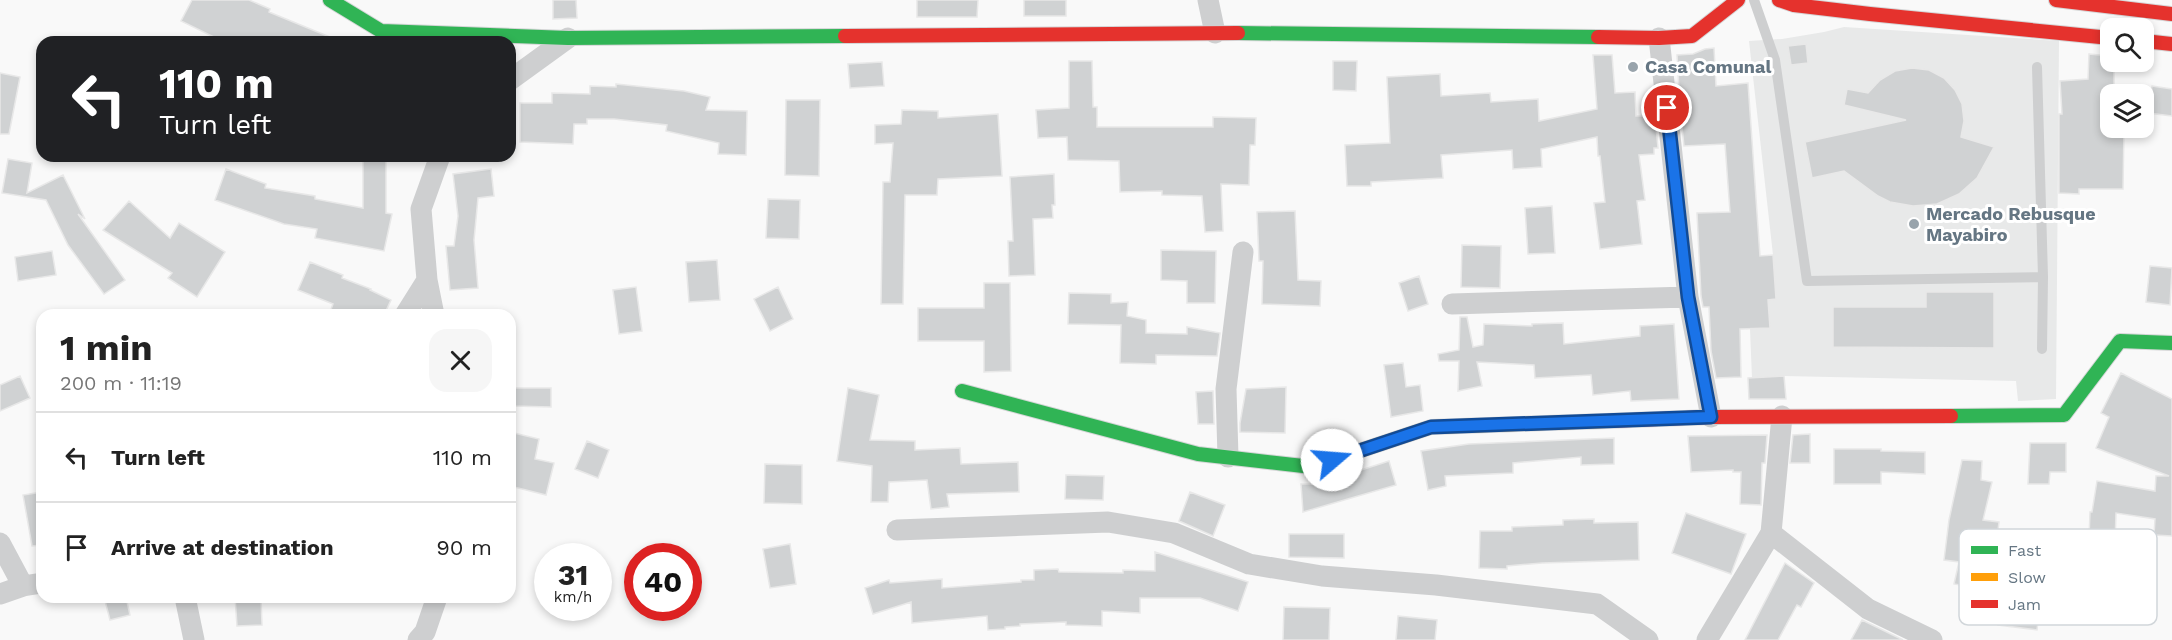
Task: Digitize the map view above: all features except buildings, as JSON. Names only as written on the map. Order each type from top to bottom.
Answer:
[{"type":"street","points":[[330,0],[381,31],[515,36]]},
{"type":"street","points":[[1208,0],[1215,33]]},
{"type":"street","points":[[516,36],[568,38],[1215,33],[1659,38],[1692,36],[1738,0]]},
{"type":"street","points":[[1779,0],[1794,5],[1870,14],[2100,37]]},
{"type":"street","points":[[2056,0],[2172,14]]},
{"type":"street","points":[[516,76],[568,38]]},
{"type":"street","points":[[1659,38],[1688,297],[1711,417]]},
{"type":"street","points":[[2154,42],[2172,44]]},
{"type":"street","points":[[433,309],[427,279],[421,209],[438,162]]},
{"type":"street","points":[[1228,457],[1226,389],[1243,252]]},
{"type":"street","points":[[409,309],[427,279]]},
{"type":"street","points":[[1452,304],[1688,297]]},
{"type":"street","points":[[962,391],[1198,454],[1312,467],[1431,427],[1711,417],[2064,415],[2120,341],[2172,343]]},
{"type":"street","points":[[1707,640],[1771,533],[1782,416]]},
{"type":"street","points":[[897,530],[1108,522],[1174,532],[1248,564],[1322,576],[1436,585],[1597,604],[1648,640]]},
{"type":"street","points":[[1771,533],[1868,609],[1932,640]]},
{"type":"street","points":[[0,543],[32,585],[0,594]]},
{"type":"street","points":[[186,603],[194,640]]},
{"type":"street","points":[[418,640],[425,632],[435,603]]},
{"type":"lane","points":[[1754,0],[1775,60],[1808,281],[2043,277]]},
{"type":"lane","points":[[2037,67],[2043,277],[2042,349]]},
{"type":"shaded area","name":"Mercado Rebusque Mayabiro","points":[[1844,27],[2059,41],[2056,399],[2018,401],[2016,381],[1784,376],[1752,378],[1750,329],[1770,328],[1768,300],[1776,299],[1749,41],[1782,39]]},
{"type":"traffic: fast","points":[[330,0],[381,31],[515,36]]},
{"type":"traffic: fast","points":[[1238,33],[1598,37]]},
{"type":"traffic: fast","points":[[516,36],[568,38],[845,36]]},
{"type":"traffic: fast","points":[[1951,416],[2064,415],[2120,341],[2172,343]]},
{"type":"traffic: fast","points":[[962,391],[1198,454],[1312,467],[1341,457]]},
{"type":"traffic: slow","points":[[1341,457],[1431,427],[1606,421]]},
{"type":"traffic: jam","points":[[1598,37],[1692,36],[1738,0]]},
{"type":"traffic: jam","points":[[1779,0],[1794,5],[1870,14],[2100,37]]},
{"type":"traffic: jam","points":[[2056,0],[2172,14]]},
{"type":"traffic: jam","points":[[845,36],[1238,33]]},
{"type":"traffic: jam","points":[[2154,42],[2172,44]]},
{"type":"traffic: jam","points":[[1606,421],[1711,417],[1951,416]]},
{"type":"place","name":"Casa Comunal","points":[[1633,67]]},
{"type":"place","name":"Mercado Rebusque Mayabiro","points":[[1914,224]]},
{"type":"route","points":[[1332,460],[1431,427],[1711,417],[1688,297],[1667,108]]}]
